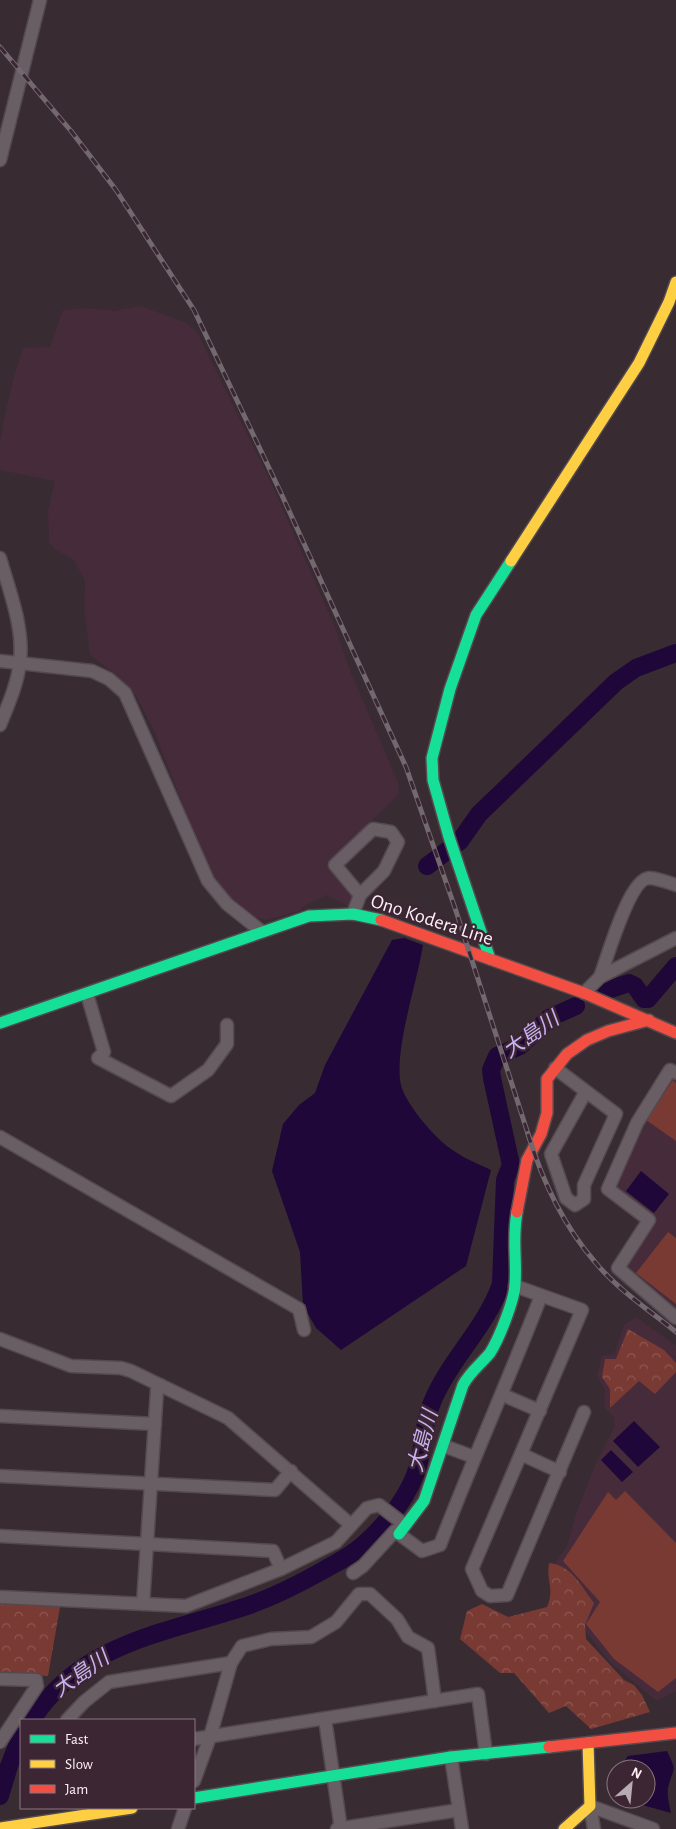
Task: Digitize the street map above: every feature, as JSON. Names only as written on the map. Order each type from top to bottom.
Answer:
[{"type":"street","points":[[0,160],[40,0]]},
{"type":"street","points":[[490,959],[458,859],[449,837],[433,780],[432,758],[450,689],[476,615],[639,363],[669,302],[676,282]]},
{"type":"street","points":[[669,302],[676,314]]},
{"type":"street","points":[[0,558],[14,607],[19,635],[20,661],[0,725]]},
{"type":"street","points":[[0,661],[20,661],[92,671],[109,680],[125,694],[208,880],[226,904],[261,931]]},
{"type":"street","points":[[353,914],[360,895],[384,871],[398,842],[392,832],[372,829],[335,865],[360,895]]},
{"type":"street","points":[[600,977],[624,912],[639,882],[650,878],[676,886]]},
{"type":"street","name":"Ono Kodera Line","points":[[0,1023],[261,931],[309,916],[353,914],[388,921],[584,993],[676,1033]]},
{"type":"street","points":[[584,993],[600,977],[676,938]]},
{"type":"street","points":[[86,994],[104,1052],[98,1058],[171,1096],[208,1070],[227,1044],[226,1025]]},
{"type":"street","points":[[353,1573],[363,1566],[395,1531],[402,1529],[424,1501],[463,1385],[470,1373],[490,1352],[502,1327],[515,1286],[513,1234],[522,1182],[527,1160],[541,1134],[547,1113],[547,1079],[567,1054],[587,1040],[608,1031],[649,1020]]},
{"type":"street","points":[[555,1068],[585,1093],[616,1114],[584,1185],[584,1199],[575,1205],[566,1198],[551,1154],[585,1093]]},
{"type":"street","points":[[676,1074],[670,1070],[637,1123],[608,1189],[649,1220],[618,1268],[676,1318]]},
{"type":"street","points":[[0,1137],[299,1309],[304,1330]]},
{"type":"street","points":[[515,1286],[582,1310],[523,1455],[472,1568],[482,1591],[490,1596],[507,1595],[584,1412]]},
{"type":"street","points":[[0,1597],[186,1606],[281,1569],[336,1542],[367,1508],[379,1505],[422,1551],[440,1545],[474,1457],[503,1394],[542,1296]]},
{"type":"street","points":[[0,1339],[71,1366],[120,1368],[228,1418],[351,1525]]},
{"type":"street","points":[[143,1604],[157,1390],[160,1385]]},
{"type":"street","points":[[503,1394],[540,1411]]},
{"type":"street","points":[[0,1416],[155,1424]]},
{"type":"street","points":[[444,1446],[474,1457]]},
{"type":"street","points":[[523,1455],[560,1472]]},
{"type":"street","points":[[0,1476],[275,1490],[291,1472]]},
{"type":"street","points":[[0,1536],[274,1551],[281,1569]]},
{"type":"street","points":[[195,1778],[210,1737],[232,1663],[242,1646],[271,1639],[311,1637],[336,1622],[358,1594],[370,1594],[396,1619],[408,1637],[428,1648],[435,1701]]},
{"type":"street","points":[[68,1719],[84,1702],[109,1682],[232,1663]]},
{"type":"street","points":[[0,1679],[36,1680],[38,1686],[0,1742]]},
{"type":"street","points":[[195,1739],[478,1694],[486,1754]]},
{"type":"street","points":[[325,1719],[340,1829],[459,1810]]},
{"type":"street","points":[[195,1798],[451,1758],[676,1734]]},
{"type":"street","points":[[588,1743],[590,1806],[594,1829]]},
{"type":"street","points":[[451,1758],[462,1829]]},
{"type":"street","points":[[590,1806],[632,1825],[652,1829]]},
{"type":"street","points":[[564,1829],[590,1806]]},
{"type":"street","points":[[2,1828],[126,1809]]},
{"type":"street","points":[[178,1829],[185,1809]]},
{"type":"shaded area","points":[[140,306],[185,322],[197,332],[269,478],[333,622],[352,675],[398,782],[399,794],[331,861],[354,893],[353,903],[348,906],[326,895],[303,907],[300,911],[266,920],[252,916],[234,903],[207,867],[153,728],[136,696],[118,676],[90,655],[84,608],[85,581],[74,560],[56,550],[49,542],[48,511],[55,481],[0,470],[0,442],[4,419],[23,348],[50,347],[63,310],[87,308],[114,311]]},
{"type":"shaded area","points":[[404,938],[423,945],[401,1049],[400,1080],[402,1089],[413,1109],[438,1138],[458,1154],[491,1170],[466,1266],[341,1350],[316,1328],[303,1305],[300,1252],[272,1171],[283,1124],[299,1105],[315,1093],[325,1065],[392,940]]},
{"type":"shaded area","points":[[670,1073],[676,1077],[676,1313],[630,1275],[627,1265],[653,1218],[610,1188],[640,1123]]},
{"type":"shaded area","points":[[641,1171],[669,1194],[654,1213],[626,1191]]},
{"type":"shaded area","points":[[636,1317],[676,1346],[676,1691],[657,1701],[611,1663],[582,1627],[554,1565],[567,1546],[576,1514],[594,1468],[615,1426],[614,1417],[604,1407],[605,1390],[597,1375],[602,1356],[614,1354],[624,1325]]},
{"type":"shaded area","points":[[634,1421],[660,1447],[638,1467],[613,1441]]},
{"type":"shaded area","points":[[611,1450],[633,1472],[622,1482],[601,1460]]},
{"type":"shaded area","points":[[667,1751],[674,1768],[668,1787],[671,1813],[656,1809],[656,1759],[626,1759],[628,1756]]},
{"type":"green space","points":[[673,1080],[676,1083],[676,1141],[646,1120]]},
{"type":"green space","points":[[668,1232],[676,1238],[676,1304],[636,1273]]},
{"type":"green space","points":[[628,1329],[664,1350],[676,1363],[676,1372],[655,1394],[639,1381],[610,1408],[610,1389],[602,1377],[605,1359],[616,1359]]},
{"type":"green space","points":[[625,1491],[676,1543],[676,1678],[658,1692],[614,1659],[586,1624],[600,1602],[563,1561],[608,1492],[616,1500]]},
{"type":"green space","points":[[549,1563],[570,1572],[594,1603],[585,1625],[586,1639],[624,1680],[634,1685],[642,1695],[650,1712],[591,1729],[566,1706],[549,1713],[514,1673],[500,1673],[460,1639],[467,1611],[482,1604],[508,1617],[547,1607],[550,1595]]},
{"type":"green space","points":[[0,1603],[60,1607],[48,1676],[0,1674]]},
{"type":"waterway","points":[[427,866],[460,841],[479,814],[616,682],[636,668],[676,653]]},
{"type":"waterway","name":"大島川","points":[[599,993],[629,983],[635,986],[644,999],[648,999],[676,966]]},
{"type":"waterway","name":"大島川","points":[[33,1719],[52,1694],[76,1673],[101,1656],[129,1643],[158,1633],[250,1605],[296,1585],[354,1553],[371,1538],[393,1513],[411,1485],[418,1467],[428,1413],[438,1389],[477,1330],[501,1284],[505,1180],[511,1165],[491,1070],[497,1056],[520,1046],[549,1018],[576,1006]]},
{"type":"waterway","name":"大島川","points":[[0,1796],[20,1738]]},
{"type":"railway","points":[[0,47],[71,131],[116,190],[194,310],[280,491],[406,767],[455,908],[530,1140]]},
{"type":"railway","points":[[528,1134],[547,1185],[563,1217],[584,1248],[613,1281],[676,1332]]},
{"type":"traffic: fast","points":[[490,959],[449,837],[433,780],[432,758],[450,689],[476,615],[511,561]]},
{"type":"traffic: fast","points":[[0,1023],[309,916],[353,914],[381,920]]},
{"type":"traffic: fast","points":[[399,1534],[424,1501],[463,1385],[472,1372],[490,1353],[506,1320],[515,1285],[517,1212]]},
{"type":"traffic: fast","points":[[195,1798],[451,1757],[549,1747]]},
{"type":"traffic: slow","points":[[511,561],[639,363],[669,302],[676,282]]},
{"type":"traffic: slow","points":[[564,1829],[590,1806],[588,1743]]},
{"type":"traffic: slow","points":[[0,1828],[125,1809]]},
{"type":"traffic: jam","points":[[381,920],[584,993],[676,1033]]},
{"type":"traffic: jam","points":[[517,1212],[527,1160],[541,1134],[547,1113],[547,1079],[567,1054],[587,1040],[608,1031],[649,1020]]},
{"type":"traffic: jam","points":[[549,1747],[676,1733]]}]
